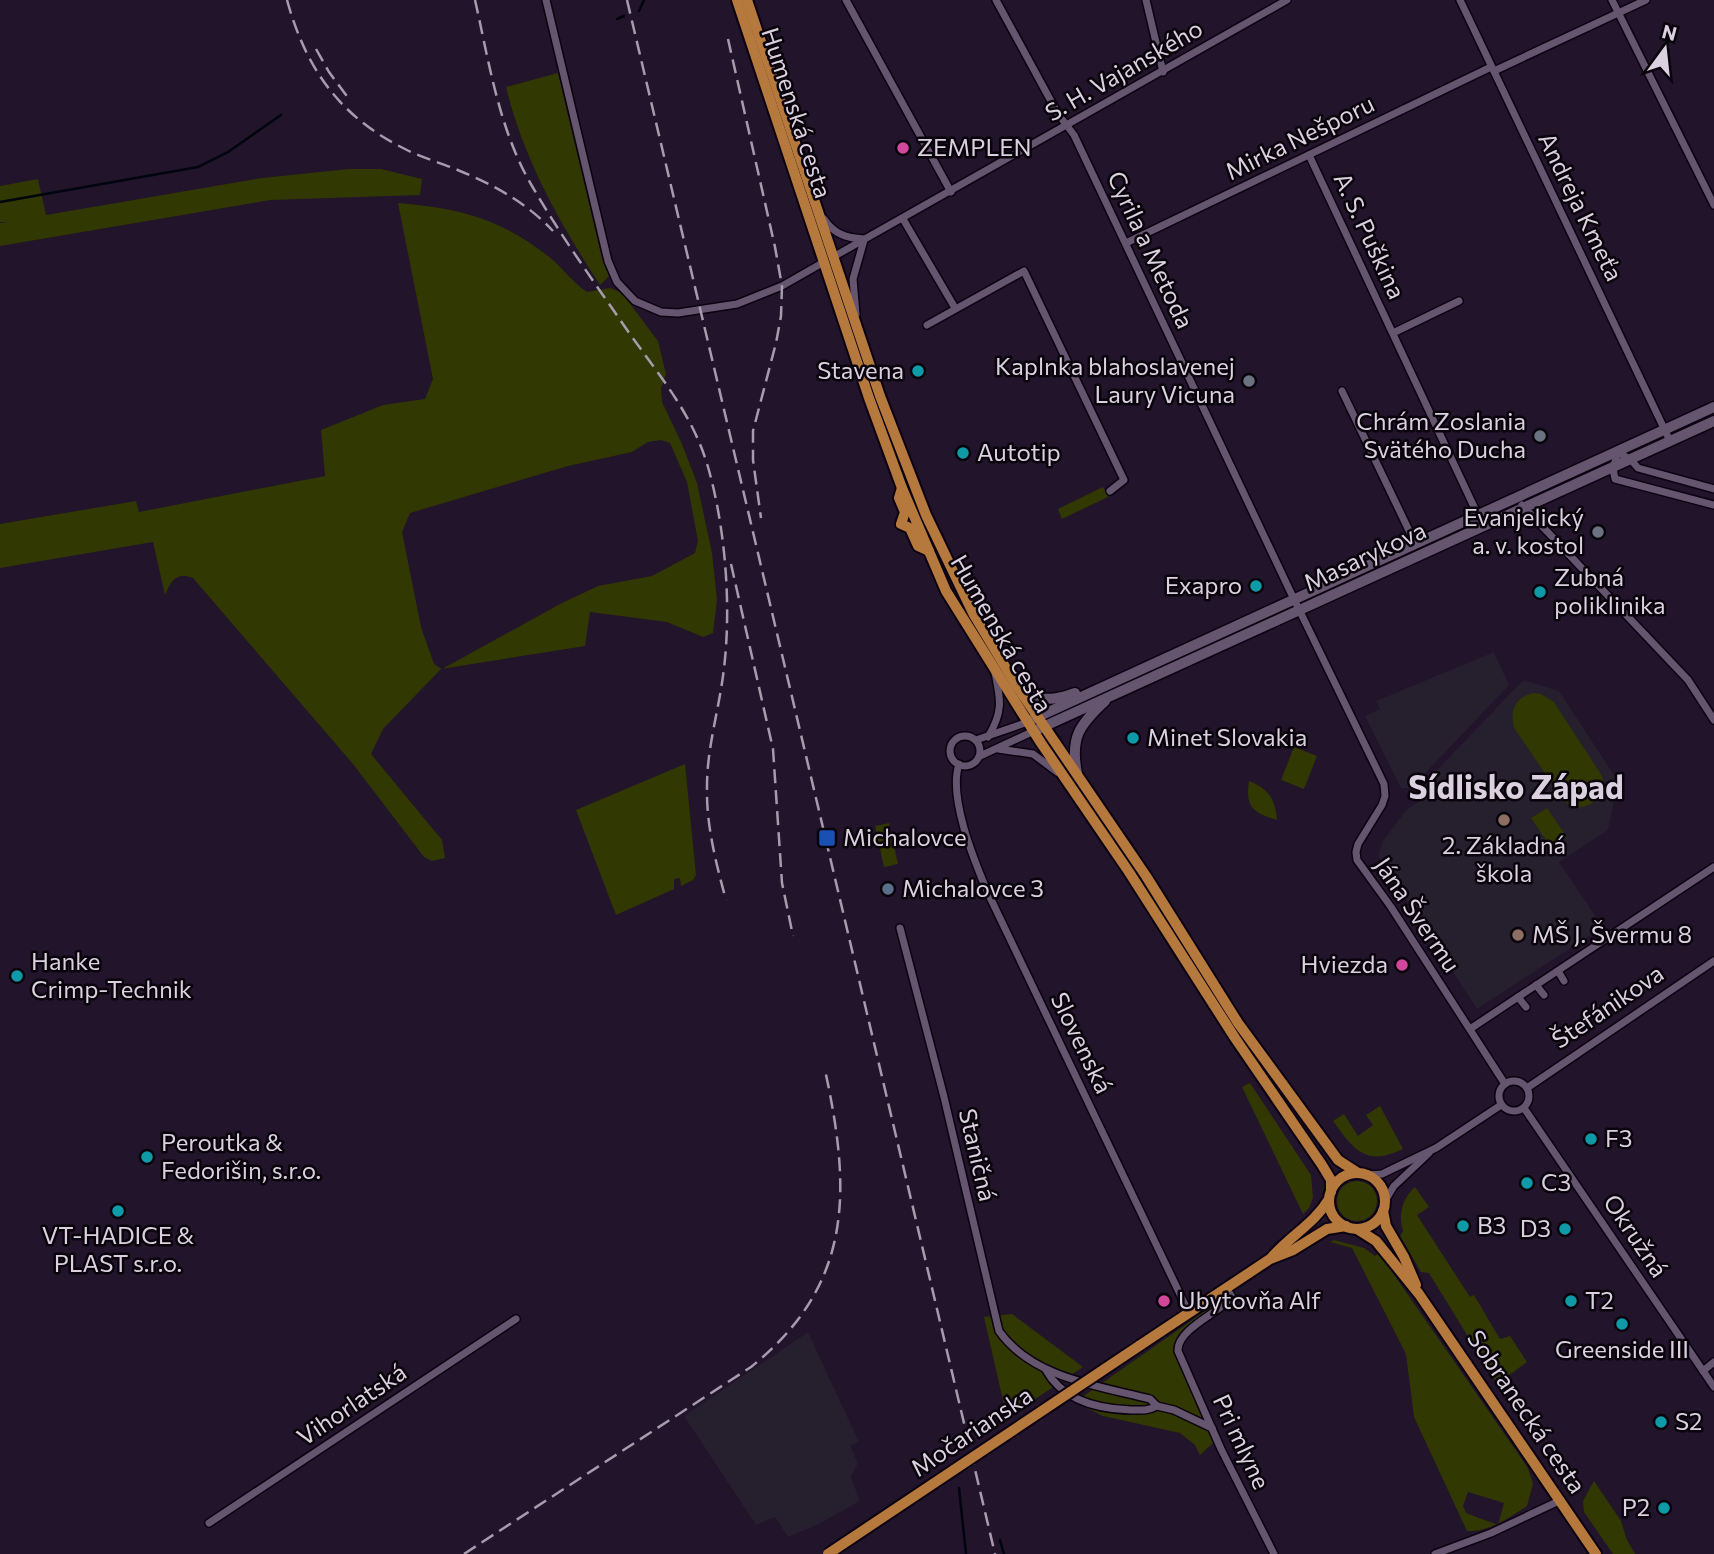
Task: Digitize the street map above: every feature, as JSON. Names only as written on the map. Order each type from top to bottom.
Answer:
[{"type":"main road","name":"Humenská cesta","points":[[737,0],[828,260],[902,488],[899,498],[905,512],[901,524],[910,528],[919,545],[929,551],[946,591],[994,669],[1078,777],[1146,876],[1248,1038],[1338,1160],[1363,1174]]},
{"type":"main road","name":"Humenská cesta","points":[[747,0],[815,202],[828,260],[860,337],[926,515],[974,615],[1016,685],[1066,779],[1235,1038],[1322,1165],[1331,1181],[1330,1195]]},
{"type":"main road","name":"Masarykova","points":[[1036,724],[1099,688],[1714,407]]},
{"type":"main road","name":"Masarykova","points":[[1036,724],[1113,694],[1595,475],[1614,473],[1631,460],[1714,421]]},
{"type":"main road","points":[[1016,685],[1030,695],[1051,700],[1099,688]]},
{"type":"main road","points":[[1078,777],[1074,756],[1078,732],[1085,720],[1113,694]]},
{"type":"main road","points":[[1189,1312],[1270,1259],[1293,1250],[1332,1227],[1373,1224],[1384,1206],[1381,1186],[1363,1174],[1348,1174],[1339,1180],[1319,1216],[1284,1242],[1270,1259]]},
{"type":"main road","points":[[1330,1195],[1335,1217],[1351,1227]]},
{"type":"main road","name":"Sobranecká cesta","points":[[1384,1206],[1386,1226],[1404,1257],[1419,1294]]},
{"type":"main road","name":"Sobranecká cesta","points":[[1351,1227],[1376,1241],[1419,1294],[1596,1554]]},
{"type":"main road","name":"Močarianska","points":[[828,1554],[1189,1312]]},
{"type":"street","name":"S. H. Vajanského","points":[[546,0],[608,261],[617,282],[635,301],[661,312],[678,313],[737,304],[792,281],[1287,0]]},
{"type":"street","points":[[846,0],[951,191]]},
{"type":"street","name":"Cyrila a Metoda","points":[[996,0],[1058,114],[1074,135],[1299,610]]},
{"type":"street","points":[[1146,0],[1163,72]]},
{"type":"street","name":"Andreja Kmeťa","points":[[1460,0],[1670,441]]},
{"type":"street","points":[[1612,0],[1714,205]]},
{"type":"street","name":"Mirka Nešporu","points":[[1126,243],[1493,69],[1646,0]]},
{"type":"street","name":"A. S. Puškina","points":[[1310,155],[1483,526]]},
{"type":"street","points":[[815,202],[829,227],[840,234],[864,239],[853,279],[860,337]]},
{"type":"street","points":[[903,219],[955,308]]},
{"type":"street","points":[[927,325],[1024,271],[1124,480],[1110,491]]},
{"type":"street","name":"A. S. Puškina","points":[[1393,333],[1459,301]]},
{"type":"street","points":[[1342,391],[1415,543]]},
{"type":"street","points":[[1714,489],[1638,468],[1618,452],[1614,473],[1714,505]]},
{"type":"street","points":[[1689,499],[1693,484]]},
{"type":"street","points":[[1517,496],[1523,508],[1688,680],[1714,720]]},
{"type":"street","points":[[1382,558],[1387,570]]},
{"type":"street","name":"Jána Švermu","points":[[1299,610],[1384,784],[1385,796],[1358,844],[1357,860],[1391,907],[1505,1083]]},
{"type":"street","points":[[988,737],[1000,709],[994,669]]},
{"type":"street","points":[[1036,724],[998,749],[980,756],[971,765],[959,764],[951,756],[953,742],[964,736],[976,740],[1036,724]]},
{"type":"street","points":[[976,740],[981,749],[980,756]]},
{"type":"street","points":[[998,749],[1033,754],[1066,779]]},
{"type":"street","name":"Slovenská","points":[[959,764],[956,785],[970,848],[987,891],[1189,1312]]},
{"type":"street","points":[[1470,1030],[1714,867]]},
{"type":"street","name":"Staničná","points":[[900,928],[944,1097],[999,1331],[1007,1342],[1045,1370],[1064,1392],[1088,1405],[1149,1410],[1157,1406]]},
{"type":"street","points":[[1600,943],[1607,952]]},
{"type":"street","points":[[1579,957],[1585,966]]},
{"type":"street","name":"Štefánikova","points":[[1527,1088],[1714,961]]},
{"type":"street","points":[[1558,971],[1564,981]]},
{"type":"street","points":[[1536,985],[1544,995]]},
{"type":"street","points":[[1518,997],[1526,1007]]},
{"type":"street","points":[[1517,1081],[1527,1088],[1528,1100],[1524,1108],[1512,1111],[1501,1105],[1499,1092],[1505,1083],[1517,1081]]},
{"type":"street","points":[[1363,1174],[1382,1174],[1436,1147],[1501,1105]]},
{"type":"street","name":"Okružná","points":[[1524,1108],[1714,1387]]},
{"type":"street","points":[[1384,1206],[1394,1186],[1436,1147]]},
{"type":"street","name":"Pri mlyne","points":[[1226,1288],[1232,1297],[1187,1332],[1178,1345],[1178,1351],[1273,1554]]},
{"type":"street","name":"Vihorlatská","points":[[209,1523],[516,1319]]},
{"type":"street","points":[[1703,1371],[1714,1362]]},
{"type":"street","name":"Staničná","points":[[1045,1370],[1150,1399],[1157,1406],[1174,1410],[1212,1428]]},
{"type":"street","points":[[1435,1554],[1491,1533],[1561,1500]]},
{"type":"shaded area","points":[[1494,652],[1509,685],[1411,788],[1401,788],[1365,716],[1380,709],[1376,701]]},
{"type":"shaded area","name":"2. Základná škola","points":[[1523,680],[1559,691],[1618,781],[1608,830],[1559,862],[1603,927],[1477,1009],[1378,856],[1383,841],[1406,810],[1431,793],[1425,783]]},
{"type":"shaded area","points":[[808,1332],[859,1442],[850,1446],[858,1463],[851,1477],[860,1501],[819,1524],[788,1537],[775,1517],[756,1525],[684,1416]]},
{"type":"green space","points":[[558,73],[602,258],[609,276],[600,285],[544,190],[523,140],[506,87]]},
{"type":"green space","points":[[349,169],[381,169],[422,179],[420,195],[270,200],[0,246],[0,223],[8,222],[0,222],[0,186],[38,179],[46,215],[262,178]]},
{"type":"green space","points":[[398,203],[459,212],[495,224],[513,232],[548,256],[587,292],[610,288],[622,293],[658,341],[666,374],[661,388],[662,402],[697,483],[712,553],[717,600],[713,633],[703,637],[667,622],[590,612],[585,646],[442,669],[383,729],[371,754],[442,840],[445,858],[432,861],[424,857],[353,764],[193,578],[178,577],[165,595],[153,542],[0,568],[0,524],[136,501],[139,512],[325,476],[321,430],[383,405],[425,399],[433,379]],"holes":[[[661,440],[670,443],[687,482],[698,541],[695,553],[652,576],[598,586],[442,669],[434,664],[421,627],[402,532],[410,513],[568,466],[632,452],[648,442]]]},
{"type":"green space","points":[[1103,487],[1108,497],[1062,519],[1058,509]]},
{"type":"green space","points":[[1533,693],[1541,694],[1554,702],[1602,776],[1601,792],[1592,803],[1579,807],[1564,801],[1514,728],[1515,706],[1521,698]]},
{"type":"green space","points":[[1294,747],[1317,756],[1304,789],[1281,780]]},
{"type":"green space","points":[[685,764],[696,875],[693,880],[681,886],[680,878],[674,879],[674,889],[616,915],[576,810]]},
{"type":"green space","points":[[1249,781],[1270,796],[1277,820],[1262,815],[1253,808],[1248,798]]},
{"type":"green space","points":[[1547,808],[1567,837],[1551,847],[1531,818]]},
{"type":"green space","points":[[889,823],[898,864],[884,867],[875,826]]},
{"type":"green space","points":[[1250,1083],[1311,1175],[1313,1198],[1303,1214],[1242,1087]]},
{"type":"green space","points":[[1380,1106],[1403,1149],[1390,1154],[1370,1156],[1355,1147],[1333,1121],[1344,1114],[1358,1136],[1373,1125],[1366,1115]]},
{"type":"green space","points":[[1357,1181],[1371,1187],[1377,1201],[1371,1215],[1357,1221],[1343,1215],[1337,1201],[1343,1187]]},
{"type":"green space","points":[[1415,1187],[1429,1207],[1417,1215],[1470,1297],[1474,1295],[1500,1339],[1510,1336],[1527,1362],[1497,1384],[1429,1273],[1421,1272],[1400,1236],[1403,1231],[1402,1207]]},
{"type":"green space","points":[[1334,1240],[1364,1248],[1375,1256],[1379,1253],[1528,1468],[1533,1484],[1527,1506],[1498,1523],[1504,1503],[1468,1492],[1463,1506],[1466,1513],[1496,1524],[1467,1531],[1414,1417],[1406,1354],[1352,1248],[1330,1242]]},
{"type":"green space","points":[[1225,1297],[1226,1299],[1185,1330],[1174,1343],[1174,1353],[1214,1442],[1200,1455],[1195,1445],[1180,1433],[1103,1416],[1075,1402]]},
{"type":"green space","points":[[1012,1314],[1083,1367],[1007,1418],[984,1317]]},
{"type":"green space","points":[[1594,1481],[1621,1521],[1635,1554],[1613,1554],[1584,1512],[1583,1501]]},
{"type":"waterway","points":[[639,11],[644,0]]},
{"type":"waterway","points":[[617,19],[624,16]]},
{"type":"waterway","points":[[0,202],[198,167],[228,152],[281,115]]},
{"type":"waterway","points":[[959,1488],[966,1554]]},
{"type":"waterway","points":[[1000,1540],[1004,1554]]},
{"type":"railway","points":[[287,0],[304,48],[316,69],[344,106],[362,122],[405,149],[498,189],[521,203],[553,231]]},
{"type":"railway","points":[[475,0],[496,95],[521,164],[542,204],[683,411],[693,428],[708,467],[723,544],[727,625],[723,676],[707,772],[707,801],[712,844],[726,900]]},
{"type":"railway","points":[[627,0],[995,1554]]},
{"type":"railway","points":[[728,39],[782,286],[781,316],[776,343],[753,431],[753,460],[761,518]]},
{"type":"railway","points":[[316,49],[349,99]]},
{"type":"railway","points":[[731,564],[773,749],[782,883],[793,936]]},
{"type":"railway","points":[[464,1554],[751,1367],[785,1335],[810,1302],[827,1268],[836,1232],[840,1195],[839,1155],[825,1070]]},
{"type":"place","name":"ZEMPLEN","points":[[903,148]]},
{"type":"place","name":"Stavena","points":[[918,371]]},
{"type":"place","name":"Kaplnka blahoslavenej Laury Vicuna","points":[[1249,381]]},
{"type":"place","name":"Chrám Zoslania Svätého Ducha","points":[[1540,436]]},
{"type":"place","name":"Autotip","points":[[963,453]]},
{"type":"place","name":"Evanjelický a. v. kostol","points":[[1598,532]]},
{"type":"place","name":"Exapro","points":[[1256,586]]},
{"type":"place","name":"Zubná poliklinika","points":[[1540,592]]},
{"type":"place","name":"Minet Slovakia","points":[[1133,738]]},
{"type":"place","name":"2. Základná škola","points":[[1504,820]]},
{"type":"place","name":"Michalovce","points":[[827,838]]},
{"type":"place","name":"Michalovce 3","points":[[888,889]]},
{"type":"place","name":"MŠ J. Švermu 8","points":[[1518,935]]},
{"type":"place","name":"Hviezda","points":[[1402,965]]},
{"type":"place","name":"Hanke Crimp-Technik","points":[[17,976]]},
{"type":"place","name":"F3","points":[[1591,1139]]},
{"type":"place","name":"Peroutka & Fedorišin, s.r.o.","points":[[147,1157]]},
{"type":"place","name":"C3","points":[[1527,1183]]},
{"type":"place","name":"VT-HADICE & PLAST s.r.o.","points":[[118,1211]]},
{"type":"place","name":"B3","points":[[1463,1226]]},
{"type":"place","name":"D3","points":[[1565,1229]]},
{"type":"place","name":"Ubytovňa Alf","points":[[1164,1301]]},
{"type":"place","name":"T2","points":[[1571,1301]]},
{"type":"place","name":"Greenside III","points":[[1622,1324]]},
{"type":"place","name":"S2","points":[[1661,1422]]},
{"type":"place","name":"P2","points":[[1664,1508]]},
{"type":"district","name":"Sídlisko Západ","points":[[1516,788]]}]
